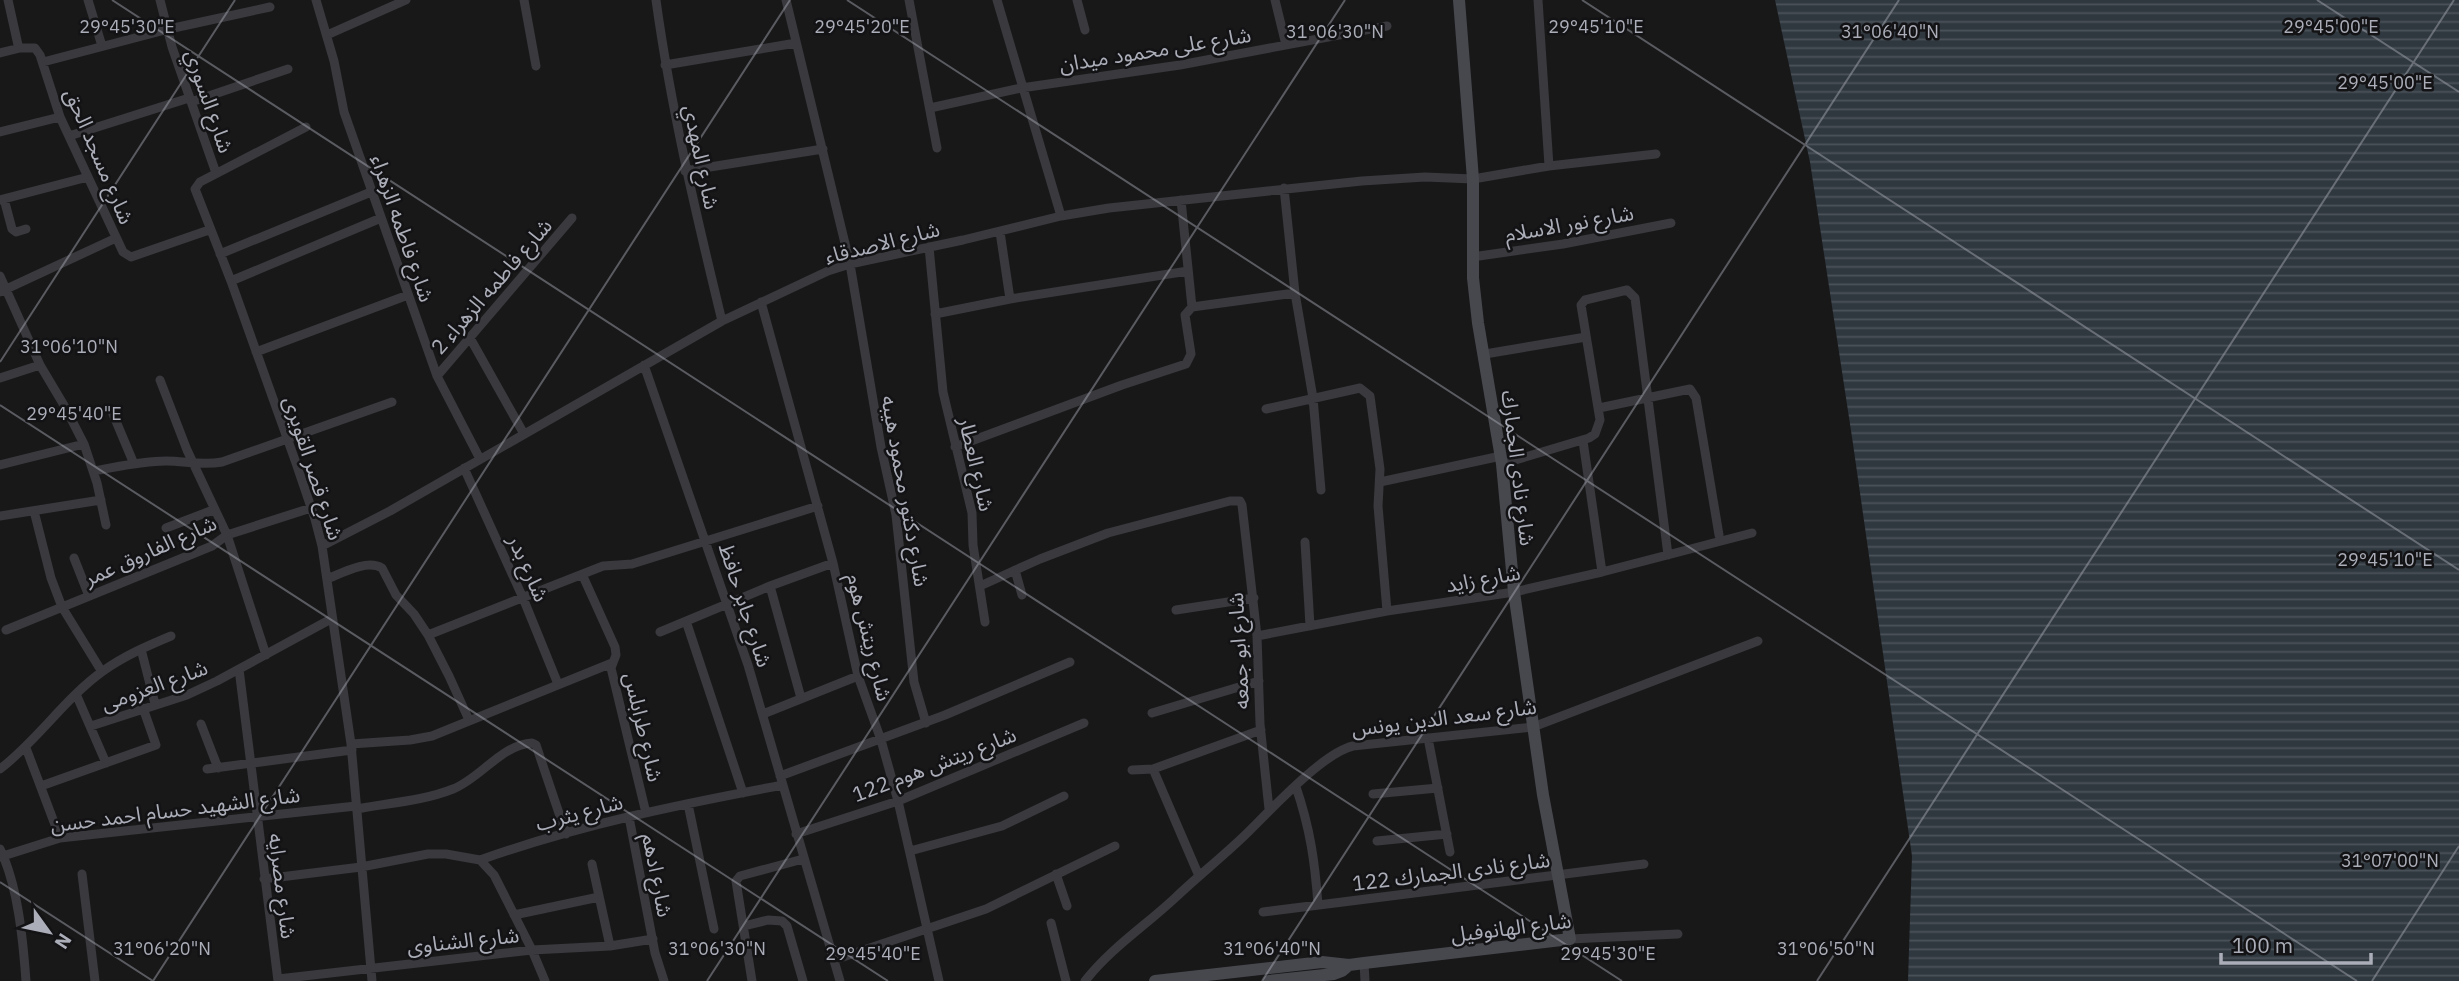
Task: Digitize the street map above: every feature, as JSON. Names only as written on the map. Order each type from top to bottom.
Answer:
[{"type":"street","points":[[8,0],[20,48]]},
{"type":"street","points":[[88,0],[102,46]]},
{"type":"street","name":"شارع السوري","points":[[160,0],[172,47],[216,173]]},
{"type":"street","name":"شارع فاطمه الزهراء","points":[[316,0],[327,35],[344,112],[408,295],[437,376],[480,459]]},
{"type":"street","points":[[327,35],[406,0]]},
{"type":"street","points":[[524,0],[536,66]]},
{"type":"street","name":"شارع المهدي","points":[[656,0],[664,65],[685,171],[722,321]]},
{"type":"street","name":"شارع دكتور محمود هيبه","points":[[786,0],[850,264],[881,447],[896,515],[914,682],[926,723]]},
{"type":"street","points":[[909,0],[937,148]]},
{"type":"street","points":[[997,0],[1061,216]]},
{"type":"street","points":[[1077,0],[1085,30]]},
{"type":"street","points":[[1275,0],[1286,45]]},
{"type":"street","name":"شارع نادى الجمارك","points":[[1459,0],[1473,179],[1472,257],[1477,312],[1501,460],[1514,592],[1534,727],[1570,939]]},
{"type":"street","points":[[1538,0],[1549,166]]},
{"type":"street","points":[[0,53],[20,48],[35,48],[43,62],[169,29],[270,7]]},
{"type":"street","name":"شارع على محمود ميدان","points":[[930,108],[1021,88],[1180,65],[1387,26]]},
{"type":"street","points":[[664,65],[796,43]]},
{"type":"street","name":"شارع مسجد الحق","points":[[43,62],[60,117],[122,252],[131,257],[209,230]]},
{"type":"street","points":[[69,136],[288,69]]},
{"type":"street","points":[[0,132],[60,117]]},
{"type":"street","name":"شارع قصر القويرى","points":[[306,127],[216,173],[200,182],[195,189],[288,438],[322,546],[351,747],[372,981]]},
{"type":"street","points":[[685,171],[823,149]]},
{"type":"street","name":"شارع الاصدقاء","points":[[322,546],[390,511],[722,321],[828,271],[850,264],[1061,216],[1284,188],[1425,177],[1473,179],[1549,166],[1656,154]]},
{"type":"street","points":[[26,229],[16,232],[12,229],[2,199],[88,177]]},
{"type":"street","points":[[1284,188],[1295,293],[1313,398],[1321,490]]},
{"type":"street","points":[[220,254],[371,191]]},
{"type":"street","points":[[955,447],[1186,364],[1191,354],[1185,316],[1192,307],[1181,200]]},
{"type":"street","points":[[231,281],[381,218]]},
{"type":"street","name":"شارع فاطمه الزهراء 2","points":[[437,376],[572,218]]},
{"type":"street","name":"شارع نور الاسلام","points":[[1472,257],[1563,244],[1671,223]]},
{"type":"street","points":[[999,232],[1010,299]]},
{"type":"street","points":[[3,291],[116,238]]},
{"type":"street","name":"شارع العطار","points":[[929,247],[943,392],[972,513],[973,545],[985,622]]},
{"type":"street","points":[[935,314],[1010,299],[1188,271]]},
{"type":"street","points":[[0,276],[3,291],[83,444],[93,471],[106,525]]},
{"type":"street","points":[[1380,482],[1501,460],[1583,441],[1595,433],[1599,408],[1582,302],[1627,290],[1634,294],[1668,555]]},
{"type":"street","points":[[1192,307],[1295,293]]},
{"type":"street","points":[[256,352],[408,295]]},
{"type":"street","name":"شارع ريتش هوم","points":[[761,302],[818,506],[858,676],[881,740],[898,800],[939,981]]},
{"type":"street","points":[[1485,354],[1586,337]]},
{"type":"street","points":[[470,338],[524,434]]},
{"type":"street","points":[[0,378],[40,365]]},
{"type":"street","name":"شارع جابر حافظ","points":[[645,365],[763,714],[840,981]]},
{"type":"street","points":[[160,380],[187,450],[227,535],[266,655]]},
{"type":"street","points":[[1266,409],[1360,387],[1368,392],[1380,469],[1378,506],[1387,611]]},
{"type":"street","points":[[1599,408],[1690,389],[1694,393],[1719,534]]},
{"type":"street","points":[[93,471],[167,461],[195,465],[222,462],[392,402]]},
{"type":"street","points":[[113,414],[134,464]]},
{"type":"street","points":[[1583,441],[1602,572]]},
{"type":"street","points":[[0,465],[83,444]]},
{"type":"street","name":"شارع بدر","points":[[464,468],[523,598],[558,684]]},
{"type":"street","points":[[0,516],[101,500]]},
{"type":"street","name":"شارع ابو جمعه","points":[[1016,570],[1108,533],[1230,501],[1240,501],[1254,598],[1261,730],[1269,809]]},
{"type":"street","points":[[428,635],[603,566],[632,564],[818,506]]},
{"type":"street","name":"شارع الفاروق عمر","points":[[6,630],[212,546],[227,535],[311,508]]},
{"type":"street","points":[[166,528],[213,510]]},
{"type":"street","points":[[34,511],[51,578],[62,607],[102,672]]},
{"type":"street","name":"شارع زايد","points":[[1257,636],[1387,611],[1514,592],[1752,533]]},
{"type":"street","points":[[1305,542],[1310,626]]},
{"type":"street","points":[[74,558],[89,596]]},
{"type":"street","points":[[660,632],[770,586],[833,564]]},
{"type":"street","points":[[327,579],[367,565],[378,565],[386,572],[396,595],[414,614],[428,635],[469,720]]},
{"type":"street","points":[[980,586],[1016,570],[1021,595]]},
{"type":"street","name":"شارع طرابلس","points":[[582,574],[615,647],[616,655],[612,663],[646,813]]},
{"type":"street","points":[[770,586],[801,698]]},
{"type":"street","points":[[1177,610],[1254,598]]},
{"type":"street","name":"شارع العزومى","points":[[91,726],[187,695],[331,619]]},
{"type":"street","points":[[686,621],[743,793]]},
{"type":"street","points":[[0,769],[26,748],[76,694],[102,672],[141,649],[171,636]]},
{"type":"street","name":"شارع سعد الدين يونس","points":[[1085,981],[1116,947],[1336,752],[1344,748],[1534,727],[1758,641]]},
{"type":"street","points":[[141,649],[155,704]]},
{"type":"street","name":"شارع يثرب","points":[[480,860],[520,846],[629,817],[743,793],[782,781],[1070,662]]},
{"type":"street","points":[[207,769],[432,736],[612,663]]},
{"type":"street","name":"شارع مصرايه","points":[[239,669],[253,763],[264,879],[278,980]]},
{"type":"street","points":[[763,714],[858,676]]},
{"type":"street","points":[[1152,713],[1259,681]]},
{"type":"street","points":[[76,694],[106,763]]},
{"type":"street","points":[[41,786],[156,745],[143,708]]},
{"type":"street","name":"شارع ريتش هوم 122","points":[[796,834],[898,800],[1084,723]]},
{"type":"street","points":[[201,724],[218,768]]},
{"type":"street","points":[[1132,771],[1153,769],[1261,730]]},
{"type":"street","points":[[1428,738],[1450,852]]},
{"type":"street","name":"شارع الشهيد حسام احمد حسن","points":[[1,854],[60,838],[356,807],[434,795],[471,780],[507,751],[532,743],[536,745],[566,834]]},
{"type":"street","points":[[26,748],[60,838]]},
{"type":"street","points":[[1153,769],[1199,876]]},
{"type":"street","points":[[1296,787],[1310,833],[1318,905]]},
{"type":"street","points":[[1373,794],[1438,788]]},
{"type":"street","points":[[910,851],[1002,826],[1064,796]]},
{"type":"street","points":[[688,804],[714,929]]},
{"type":"street","name":"شارع ادهم","points":[[629,817],[664,981]]},
{"type":"street","points":[[1377,841],[1447,834]]},
{"type":"street","points":[[834,960],[986,909],[1115,846]]},
{"type":"street","points":[[1,854],[11,877],[24,952],[26,981]]},
{"type":"street","points":[[264,879],[361,867],[428,855],[446,854],[480,860],[494,875],[545,981]]},
{"type":"street","points":[[752,981],[736,881],[738,878],[803,859]]},
{"type":"street","points":[[592,864],[610,946]]},
{"type":"street","name":"شارع نادى الجمارك 122","points":[[1263,912],[1644,864]]},
{"type":"street","points":[[82,874],[95,981]]},
{"type":"street","points":[[1056,874],[1067,906]]},
{"type":"street","points":[[514,915],[599,897]]},
{"type":"street","points":[[744,926],[768,920],[782,921],[787,926],[803,981]]},
{"type":"street","points":[[1051,923],[1066,981]]},
{"type":"street","name":"شارع الهانوفيل","points":[[1155,981],[1322,962],[1349,965],[1570,939],[1678,934]]},
{"type":"street","name":"شارع الشناوى","points":[[278,980],[532,950],[610,946],[653,939]]},
{"type":"street","points":[[1364,963],[1365,981]]},
{"type":"street","name":"شارع الهانوفيل","points":[[1269,981],[1334,974],[1349,965]]},
{"type":"shaded area","points":[[1775,0],[2459,0],[2459,981],[1908,981],[1912,856],[1810,162]]}]
